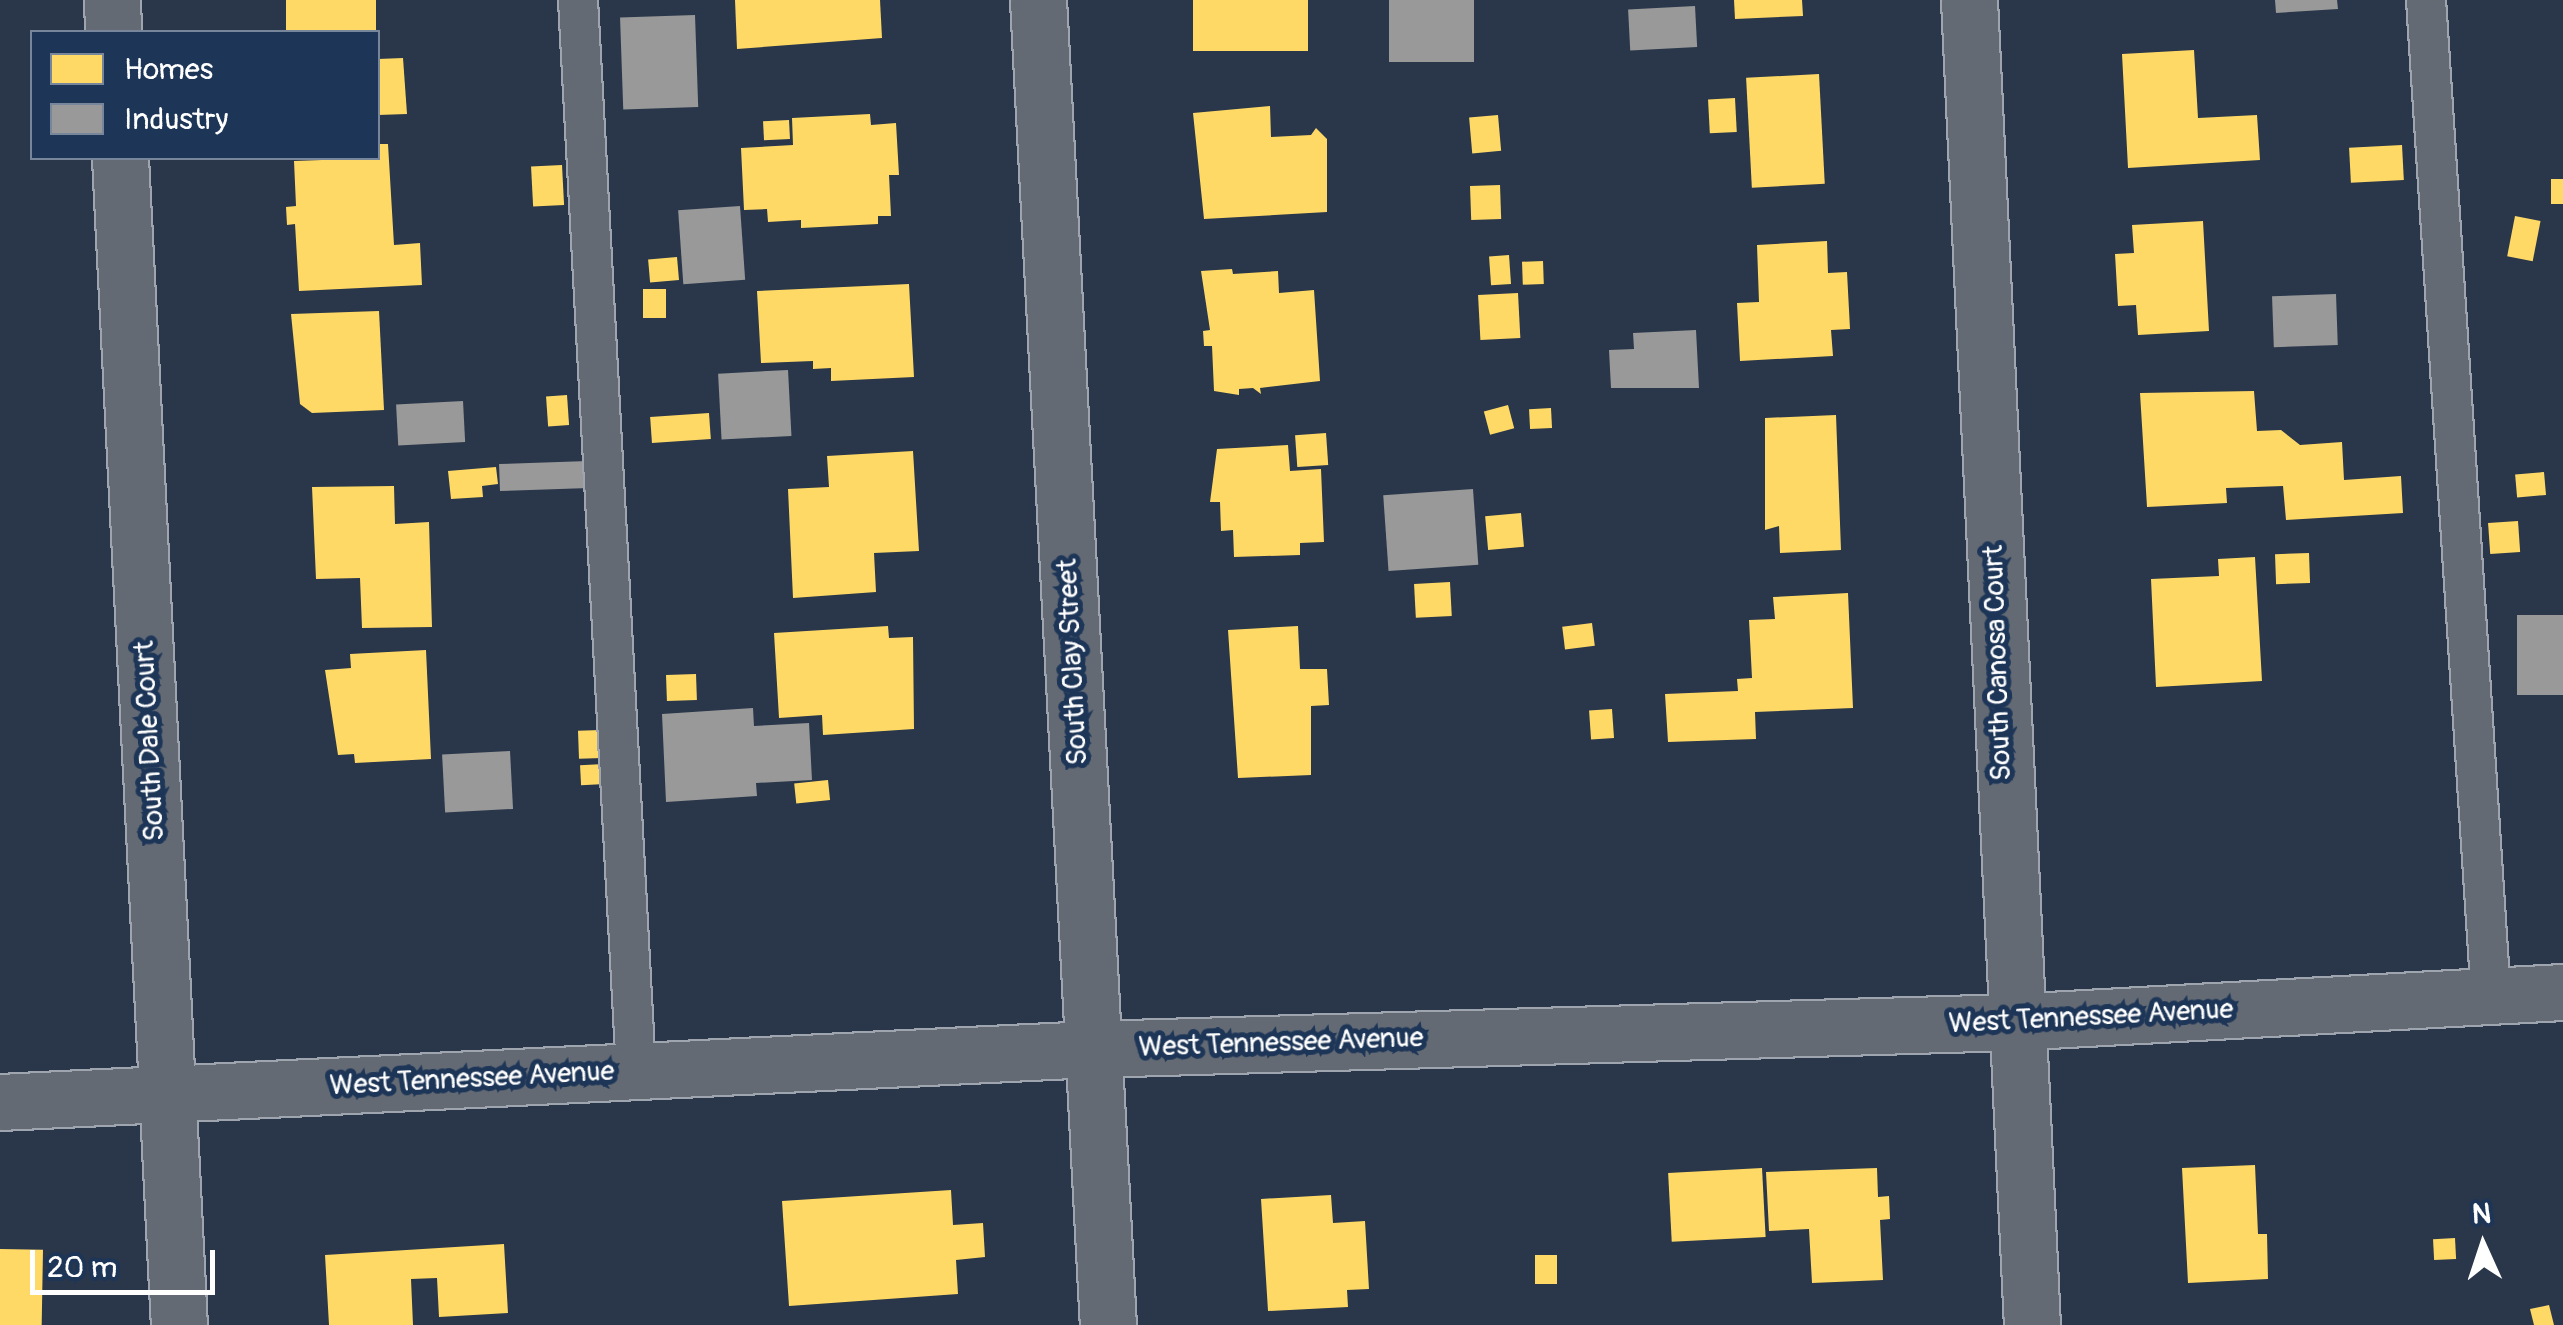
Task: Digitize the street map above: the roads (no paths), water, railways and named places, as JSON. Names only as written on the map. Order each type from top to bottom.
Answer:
[{"type":"street","points":[[112,0],[114,30]]},
{"type":"street","name":"South Clay Street","points":[[1038,0],[1108,1325]]},
{"type":"street","name":"South Canosa Court","points":[[1969,0],[2012,1022],[2032,1325]]},
{"type":"street","name":"South Dale Court","points":[[120,160],[179,1325]]},
{"type":"street","name":"West Tennessee Avenue","points":[[0,1102],[1093,1049],[2012,1022],[2563,992]]},
{"type":"lane","points":[[578,0],[636,1072]]},
{"type":"lane","points":[[2426,0],[2491,996]]}]
